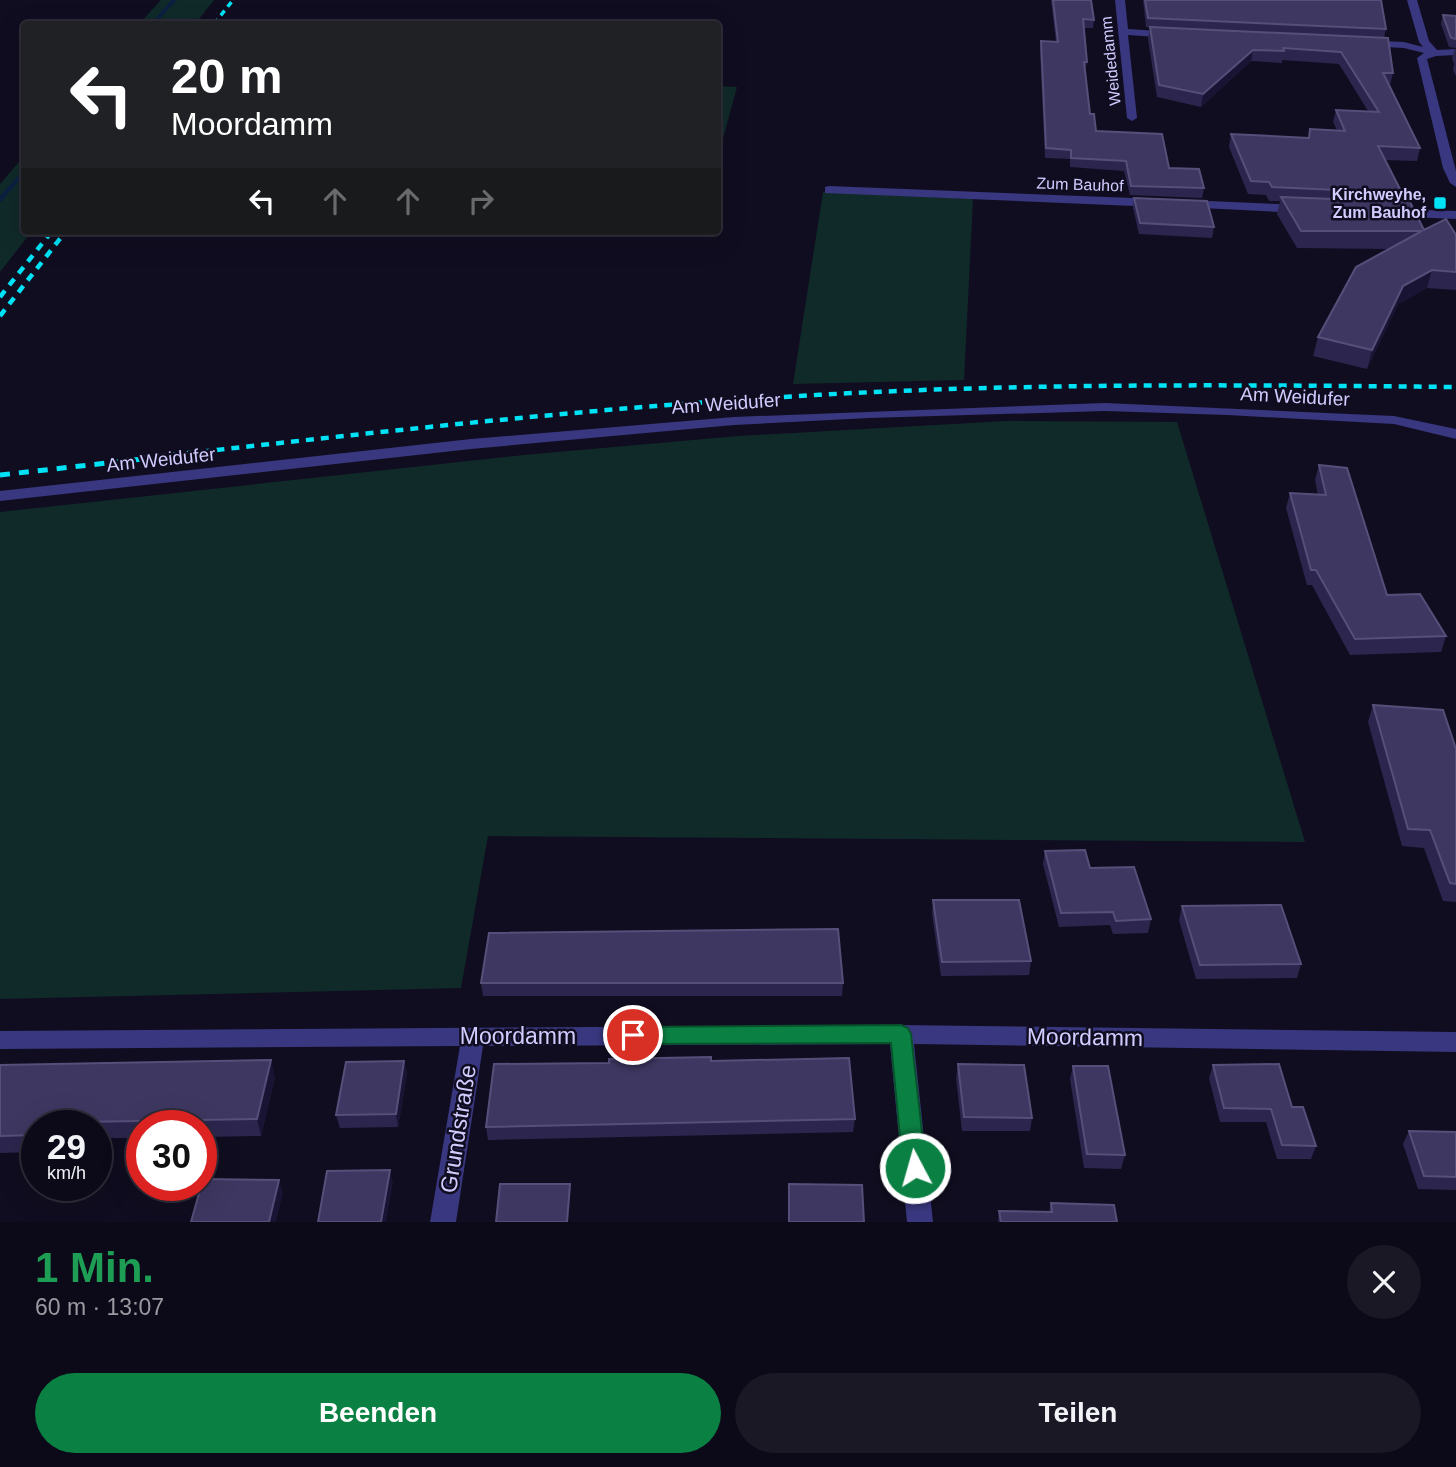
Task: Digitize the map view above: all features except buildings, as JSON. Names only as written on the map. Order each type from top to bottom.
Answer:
[{"type":"street","name":"Weidedamm","points":[[1120,0],[1132,118]]},
{"type":"street","points":[[1412,0],[1424,43],[1434,53]]},
{"type":"street","points":[[1123,32],[1190,36]]},
{"type":"street","points":[[1350,43],[1404,45],[1434,53],[1456,52]]},
{"type":"street","points":[[1434,53],[1422,58],[1449,168],[1456,183]]},
{"type":"street","name":"Zum Bauhof","points":[[829,190],[1318,209]]},
{"type":"street","points":[[1372,212],[1456,215]]},
{"type":"street","name":"Am Weidufer","points":[[0,496],[471,444],[734,421],[869,414],[1105,407],[1227,411],[1394,420],[1456,434]]},
{"type":"street","points":[[901,1034],[920,1222]]},
{"type":"street","name":"Moordamm","points":[[0,1040],[901,1034],[1456,1042]]},
{"type":"street","name":"Grundstraße","points":[[443,1222],[473,1036]]},
{"type":"green space","points":[[161,0],[214,0],[197,21],[142,21]]},
{"type":"green space","points":[[721,86],[737,87],[721,146]]},
{"type":"green space","points":[[21,160],[21,235],[29,235],[0,272],[0,184]]},
{"type":"green space","points":[[823,192],[973,199],[964,380],[793,384]]},
{"type":"green space","points":[[1006,421],[1177,422],[1305,842],[488,836],[461,988],[0,999],[0,512],[524,455],[738,436]]},
{"type":"waterway","points":[[156,21],[174,0]]},
{"type":"waterway","points":[[0,200],[21,176]]},
{"type":"railway","points":[[216,21],[233,0]]},
{"type":"railway","points":[[0,297],[49,235]]},
{"type":"railway","points":[[0,316],[63,235]]},
{"type":"railway","points":[[127,460],[581,412],[854,393],[1079,386],[1456,387]]},
{"type":"railway","points":[[0,475],[143,459]]},
{"type":"place","name":"Kirchweyhe, Zum Bauhof","points":[[1440,203]]},
{"type":"route","points":[[633,1035],[901,1034],[915,1168]]}]
